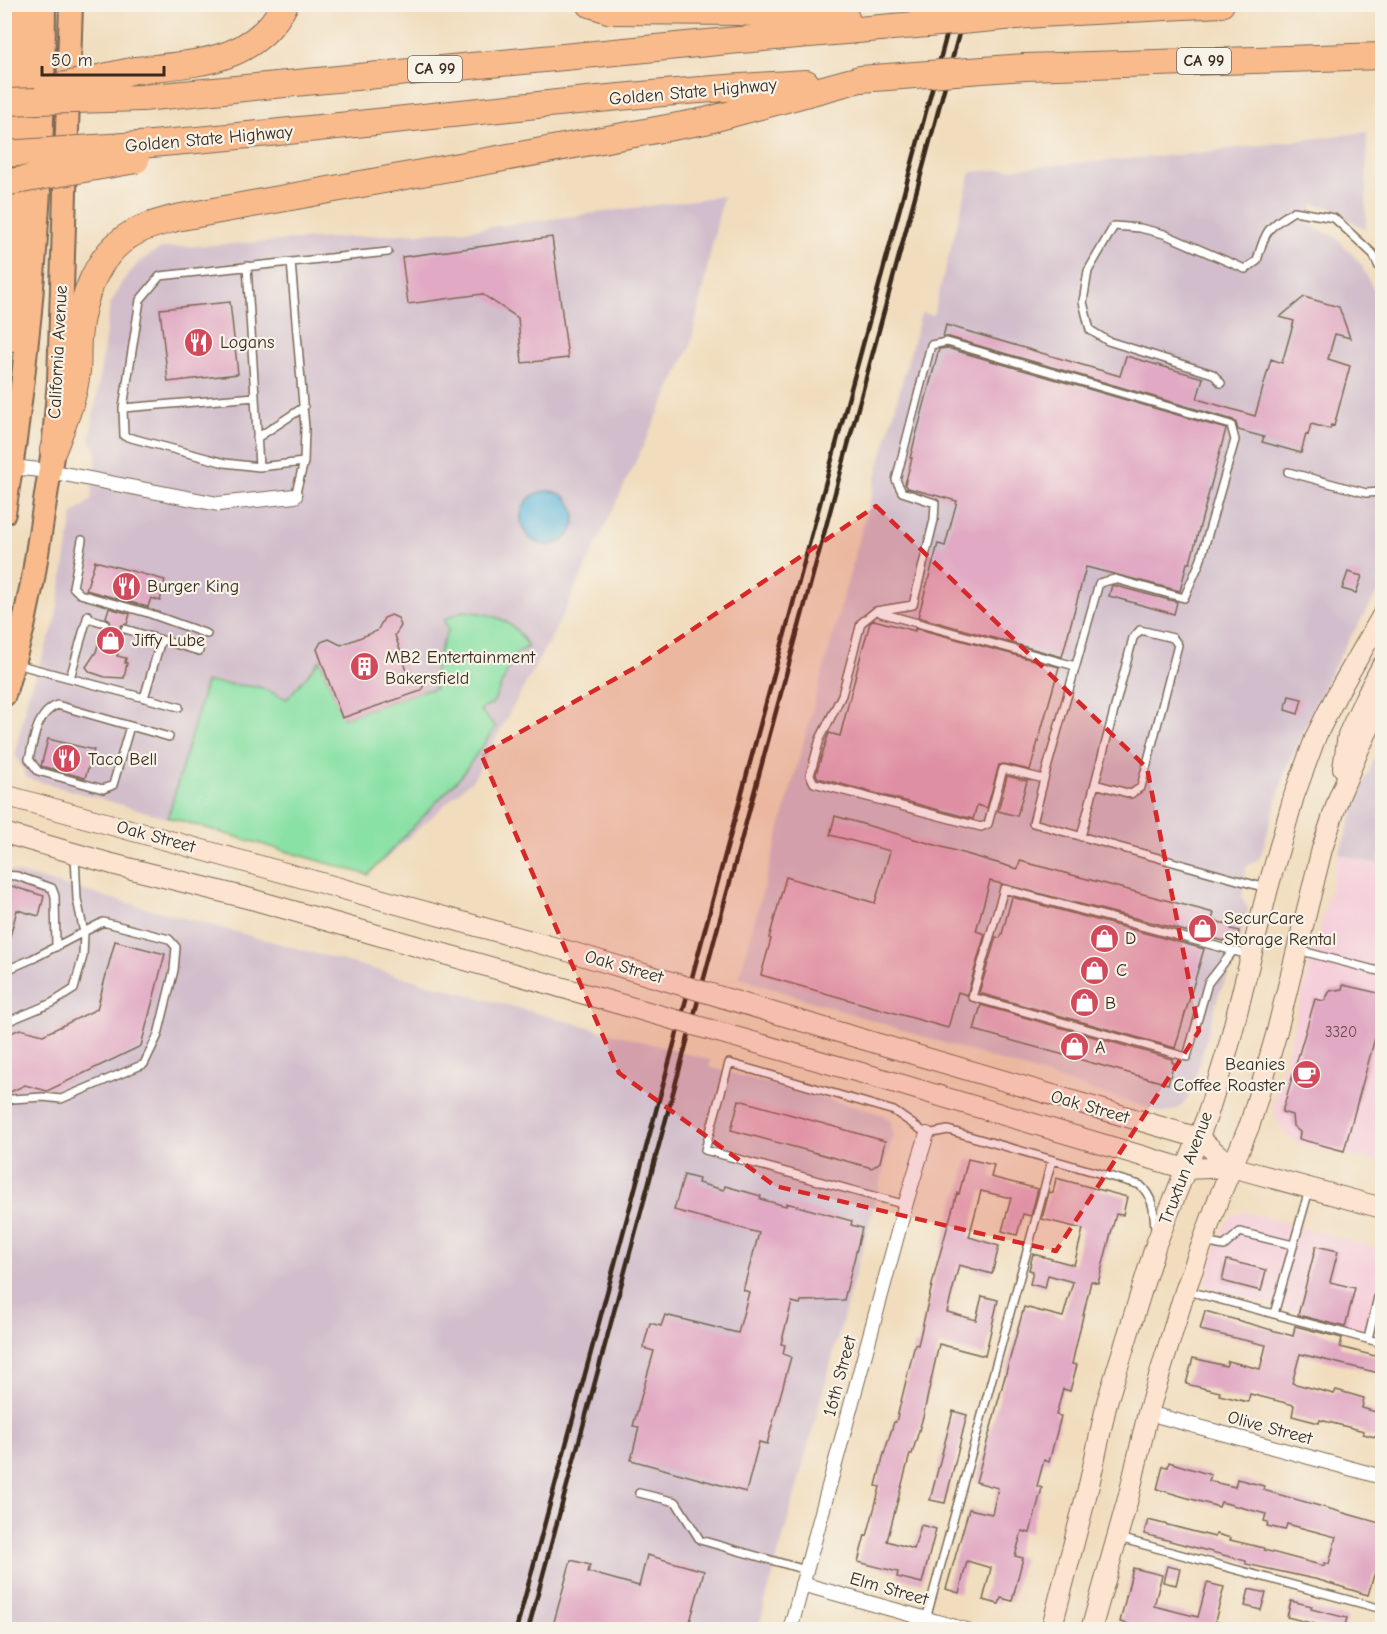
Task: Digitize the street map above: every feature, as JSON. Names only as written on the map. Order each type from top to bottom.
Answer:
[{"type":"highway","points":[[4,281],[16,239],[25,4]]},
{"type":"highway","points":[[4,100],[136,70],[212,61],[251,44],[270,27],[285,4]]},
{"type":"highway","points":[[590,4],[611,11],[736,12],[939,23]]},
{"type":"highway","name":"CA 99","points":[[4,100],[142,98],[728,41],[1039,14],[1221,4]]},
{"type":"highway","name":"Golden State Highway","points":[[4,154],[138,153],[244,137],[715,88],[1025,68],[1383,56]]},
{"type":"highway","points":[[51,460],[72,401],[81,314],[89,288],[100,265],[113,249],[135,232],[176,218],[705,121],[860,80]]},
{"type":"highway","points":[[4,183],[138,153]]},
{"type":"main road","name":"California Avenue","points":[[4,513],[8,467],[20,407],[38,224],[44,100],[44,4]]},
{"type":"main road","name":"California Avenue","points":[[4,695],[33,579],[51,460],[60,346],[71,4]]},
{"type":"main road","points":[[16,239],[12,366],[20,407]]},
{"type":"main road","name":"Truxtun Avenue","points":[[1051,1629],[1089,1485],[1107,1402],[1156,1244],[1199,1138],[1229,1045],[1242,954],[1268,888],[1294,796],[1316,736],[1356,660],[1383,616]]},
{"type":"main road","points":[[1339,797],[1348,735],[1383,666]]},
{"type":"main road","points":[[1091,1629],[1148,1413],[1185,1290],[1250,1124],[1276,1035],[1322,849],[1339,797],[1359,748],[1383,701]]},
{"type":"main road","name":"Oak Street","points":[[4,795],[571,952],[1199,1138],[1232,1167]]},
{"type":"main road","name":"Oak Street","points":[[4,833],[250,898],[962,1102],[1186,1169],[1232,1167],[1383,1208]]},
{"type":"street","points":[[8,467],[51,460],[218,504],[296,496]]},
{"type":"street","name":"16th Street","points":[[790,1629],[927,1134]]},
{"type":"street","name":"Olive Street","points":[[1148,1413],[1383,1477]]},
{"type":"street","name":"Elm Street","points":[[804,1577],[924,1624],[966,1629]]},
{"type":"lane","points":[[1221,383],[1213,374],[1108,341],[1090,330],[1083,302],[1088,272],[1114,226],[1140,228],[1164,234],[1245,269],[1257,261],[1262,242],[1273,224],[1294,211],[1334,218],[1373,254],[1383,273]]},
{"type":"lane","points":[[304,462],[259,467],[225,463],[124,436],[123,408],[140,300],[160,276],[388,252]]},
{"type":"lane","points":[[291,262],[305,428],[304,462],[296,496]]},
{"type":"lane","points":[[247,266],[259,467]]},
{"type":"lane","points":[[1044,778],[1003,769],[988,824],[981,826],[814,783],[810,775],[820,739],[842,695],[861,622],[876,611],[913,605],[934,520],[935,503],[902,492],[896,480],[931,345],[946,342],[1231,425],[1235,440],[1200,562],[1184,598],[1115,579],[1099,583],[1033,823],[1268,888]]},
{"type":"lane","points":[[123,408],[255,397]]},
{"type":"lane","points":[[257,438],[304,407]]},
{"type":"lane","points":[[1288,472],[1366,493],[1383,492]]},
{"type":"lane","points":[[82,540],[74,576],[74,587],[80,594],[148,613],[207,634]]},
{"type":"lane","points":[[876,611],[1076,666]]},
{"type":"lane","points":[[70,678],[87,617],[105,623]]},
{"type":"lane","points":[[125,629],[199,651]]},
{"type":"lane","points":[[1081,837],[1133,638],[1140,630],[1173,638],[1178,645],[1142,787],[1131,794],[1095,784]]},
{"type":"lane","points":[[144,698],[161,640]]},
{"type":"lane","points":[[13,663],[179,708]]},
{"type":"lane","points":[[130,726],[113,784],[108,788],[103,789],[38,771],[29,759],[41,717],[48,709],[57,705],[169,737]]},
{"type":"lane","points":[[4,1023],[52,1003],[74,990],[83,956],[84,933],[77,899],[75,853]]},
{"type":"lane","points":[[4,875],[16,876],[52,888],[55,896],[56,947]]},
{"type":"lane","points":[[1004,889],[1242,954],[1208,983],[1187,1057],[972,997],[1004,889]]},
{"type":"lane","points":[[4,971],[103,922],[169,939],[176,947],[174,970],[158,1035],[144,1064],[61,1099],[43,1097],[12,1099],[4,1103]]},
{"type":"lane","points":[[1297,950],[1383,972]]},
{"type":"lane","points":[[906,1205],[705,1150],[729,1063],[894,1111],[927,1134],[948,1130],[1140,1185],[1153,1202],[1156,1244]]},
{"type":"lane","points":[[924,1624],[1052,1160]]},
{"type":"lane","points":[[1274,1314],[1310,1188]]},
{"type":"lane","points":[[1202,1242],[1224,1246],[1240,1232],[1293,1245]]},
{"type":"lane","points":[[1368,1339],[1383,1280]]},
{"type":"lane","points":[[1185,1290],[1383,1343]]},
{"type":"lane","points":[[639,1493],[676,1502],[700,1540],[804,1577]]},
{"type":"lane","points":[[1116,1537],[1383,1609]]},
{"type":"highlighted area","points":[[876,506],[1147,768],[1199,1031],[1056,1251],[775,1186],[619,1073],[481,754],[638,666]]},
{"type":"shaded area","points":[[4,5],[13,5],[13,26],[5,27]]},
{"type":"shaded area","points":[[1367,132],[1366,230],[1331,208],[1314,204],[1308,225],[1336,237],[1361,264],[1378,299],[1382,399],[1382,586],[1346,644],[1316,701],[1285,773],[1260,858],[1246,867],[1242,898],[1248,909],[1232,969],[1219,993],[1187,1100],[1177,1109],[1164,1113],[739,978],[921,313],[933,315],[971,172],[1189,154]]},
{"type":"shaded area","points":[[723,196],[690,347],[559,623],[474,778],[368,875],[27,778],[15,754],[28,694],[55,623],[73,514],[91,500],[97,451],[90,441],[110,305],[122,282],[140,261],[161,248],[469,230]]},
{"type":"shaded area","points":[[1382,741],[1382,865],[1339,854],[1363,785]]},
{"type":"shaded area","points":[[1339,854],[1382,865],[1382,1163],[1302,1145],[1284,1133],[1272,1109]]},
{"type":"shaded area","points":[[10,871],[711,1060],[709,1067],[881,1114],[891,1121],[893,1136],[758,1629],[5,1629],[4,873]]},
{"type":"shaded area","points":[[1245,1212],[1382,1249],[1382,1335],[1205,1287],[1212,1259],[1227,1222],[1235,1214]]},
{"type":"green space","points":[[462,611],[501,619],[523,637],[528,647],[515,654],[492,704],[480,710],[496,727],[461,776],[368,875],[168,817],[206,682],[259,687],[287,699],[320,660],[343,718],[421,691],[435,689],[435,666],[448,630],[444,620]]},
{"type":"water","points":[[543,491],[553,491],[563,495],[571,503],[575,518],[571,533],[563,541],[553,545],[543,545],[533,541],[525,533],[521,523],[521,513],[525,503],[533,495]]},
{"type":"building","points":[[552,237],[568,358],[522,363],[518,318],[482,294],[408,304],[402,257]]},
{"type":"building","points":[[1304,297],[1339,307],[1350,338],[1335,334],[1328,359],[1350,366],[1334,426],[1331,425],[1330,429],[1311,424],[1301,453],[1262,442],[1264,437],[1238,430],[1233,420],[943,337],[946,325],[1120,376],[1126,356],[1203,378],[1197,399],[1255,416],[1271,359],[1282,363],[1294,321],[1280,317]]},
{"type":"building","name":"Logans","points":[[230,302],[238,374],[168,382],[160,309]]},
{"type":"building","points":[[947,348],[1226,429],[1190,563],[1187,563],[1180,591],[1086,567],[1062,657],[918,617],[938,544],[945,546],[957,501],[908,488],[905,484],[939,349]]},
{"type":"building","name":"Burger King","points":[[95,561],[165,580],[160,601],[151,598],[148,607],[86,590]]},
{"type":"building","points":[[1348,572],[1362,576],[1356,593],[1342,589]]},
{"type":"building","points":[[1112,585],[1177,602],[1174,614],[1109,596]]},
{"type":"building","name":"Jiffy Lube","points":[[109,608],[130,614],[127,624],[120,628],[124,634],[117,656],[126,658],[124,678],[105,677],[90,672],[86,667],[96,652],[103,628],[110,625],[106,617]]},
{"type":"building","name":"MB2 Entertainment Bakersfield","points":[[391,615],[398,618],[401,626],[395,635],[407,671],[420,677],[424,684],[421,691],[342,718],[317,649],[321,642],[329,639],[341,645],[377,631],[384,618]]},
{"type":"building","points":[[874,620],[915,631],[915,628],[1059,667],[1030,770],[999,765],[987,808],[977,805],[973,819],[818,778],[816,774],[829,733],[840,736],[870,623]]},
{"type":"building","points":[[1289,696],[1302,699],[1298,714],[1285,710]]},
{"type":"building","name":"Taco Bell","points":[[48,739],[94,750],[85,778],[41,766]]},
{"type":"building","points":[[1007,776],[1027,781],[1017,816],[998,811]]},
{"type":"building","points":[[835,816],[1018,869],[1020,861],[1214,913],[1212,920],[1232,926],[1231,929],[1239,931],[1236,944],[990,881],[976,931],[985,934],[967,995],[958,992],[948,1028],[761,975],[786,877],[875,903],[890,851],[830,835]]},
{"type":"building","points":[[8,885],[44,896],[39,916],[17,910],[9,940],[4,940],[4,899]]},
{"type":"building","points":[[1012,897],[1204,949],[1175,1048],[979,993],[996,937],[1000,938],[1002,934]]},
{"type":"building","points":[[115,941],[165,954],[141,1046],[47,1091],[25,1085],[4,1095],[4,1036],[20,1029],[43,1035],[97,1009]]},
{"type":"building","points":[[1343,985],[1383,994],[1383,1009],[1344,1151],[1299,1139],[1300,1132],[1293,1126],[1292,1115],[1282,1112],[1315,999],[1324,1001],[1330,991],[1342,989]]},
{"type":"building","name":"A","points":[[981,1005],[1172,1059],[1174,1063],[1168,1084],[974,1030]]},
{"type":"building","points":[[739,1100],[885,1141],[880,1162],[872,1168],[731,1130]]},
{"type":"building","points":[[968,1159],[994,1165],[991,1177],[1038,1189],[1031,1216],[1023,1214],[1017,1235],[1002,1231],[1011,1198],[981,1191],[969,1237],[999,1246],[992,1274],[959,1265],[947,1312],[976,1320],[982,1296],[998,1300],[985,1356],[939,1344],[923,1417],[912,1454],[910,1454],[887,1541],[914,1549],[921,1525],[936,1529],[922,1583],[897,1577],[898,1572],[858,1562],[880,1487],[876,1486],[883,1457],[894,1422],[896,1422],[915,1344],[918,1345],[936,1268]]},
{"type":"building","points":[[684,1175],[699,1179],[698,1183],[724,1190],[725,1186],[761,1196],[760,1199],[786,1206],[786,1203],[852,1221],[851,1225],[862,1228],[844,1300],[801,1301],[800,1304],[792,1302],[781,1344],[785,1345],[783,1354],[791,1357],[767,1444],[759,1442],[746,1492],[631,1460],[639,1427],[633,1426],[654,1351],[643,1348],[650,1323],[661,1326],[665,1315],[738,1333],[749,1292],[743,1290],[759,1233],[674,1210]]},
{"type":"building","points":[[1056,1178],[1127,1197],[1123,1215],[1116,1214],[1098,1283],[1091,1281],[1072,1364],[1077,1365],[1070,1391],[1063,1389],[1056,1415],[1061,1416],[1049,1462],[1044,1460],[1037,1486],[1042,1488],[1030,1533],[1022,1531],[1015,1556],[1023,1558],[1012,1601],[1001,1598],[999,1604],[983,1600],[991,1568],[967,1561],[959,1593],[946,1589],[969,1509],[992,1514],[998,1488],[976,1482],[1024,1307],[1063,1317],[1073,1282],[1048,1275],[1045,1288],[1030,1284],[1033,1271],[1029,1270],[1033,1254],[1074,1265],[1083,1229],[1042,1219],[1049,1192],[1053,1193]]},
{"type":"building","points":[[1316,1246],[1338,1251],[1330,1282],[1355,1288],[1345,1327],[1298,1315]]},
{"type":"building","points":[[1227,1260],[1266,1270],[1261,1291],[1222,1281]]},
{"type":"building","points":[[1205,1311],[1293,1336],[1295,1326],[1342,1338],[1340,1347],[1383,1358],[1383,1374],[1300,1354],[1292,1383],[1334,1394],[1336,1390],[1364,1398],[1362,1408],[1383,1414],[1383,1439],[1363,1434],[1364,1431],[1292,1416],[1294,1405],[1250,1394],[1248,1402],[1186,1384],[1193,1358],[1226,1366],[1228,1361],[1260,1369],[1266,1345],[1200,1330]]},
{"type":"building","points":[[953,1411],[967,1415],[945,1503],[930,1500]]},
{"type":"building","points":[[1169,1462],[1211,1475],[1209,1481],[1235,1487],[1237,1479],[1264,1486],[1263,1490],[1383,1524],[1383,1574],[1375,1572],[1368,1595],[1319,1580],[1246,1564],[1246,1561],[1144,1534],[1148,1520],[1215,1537],[1216,1534],[1324,1566],[1324,1563],[1329,1564],[1336,1537],[1287,1524],[1285,1530],[1267,1526],[1268,1522],[1264,1521],[1266,1514],[1221,1502],[1219,1507],[1157,1489],[1163,1466],[1168,1467]]},
{"type":"building","points":[[647,1555],[704,1571],[688,1629],[552,1629],[571,1560],[590,1565],[588,1572],[639,1586]]},
{"type":"building","points":[[1167,1566],[1180,1569],[1176,1585],[1163,1582]]},
{"type":"building","points":[[1133,1568],[1162,1575],[1154,1606],[1198,1617],[1207,1583],[1224,1587],[1215,1621],[1228,1625],[1228,1629],[1128,1629],[1129,1624],[1120,1622]]},
{"type":"building","points":[[1249,1589],[1266,1593],[1261,1610],[1245,1606]]},
{"type":"building","points":[[1291,1601],[1312,1606],[1311,1609],[1347,1618],[1344,1629],[1326,1629],[1327,1627],[1287,1617]]},
{"type":"railway","points":[[516,1630],[955,4]]},
{"type":"railway","points":[[528,1630],[967,4]]},
{"type":"place","name":"Logans","points":[[199,342]]},
{"type":"place","name":"Burger King","points":[[126,586]]},
{"type":"place","name":"Jiffy Lube","points":[[111,640]]},
{"type":"place","name":"MB2 Entertainment Bakersfield","points":[[364,667]]},
{"type":"place","name":"Taco Bell","points":[[67,759]]},
{"type":"place","name":"SecurCare Storage Rental","points":[[1203,928]]},
{"type":"place","name":"D","points":[[1104,938]]},
{"type":"place","name":"C","points":[[1095,970]]},
{"type":"place","name":"B","points":[[1084,1003]]},
{"type":"place","name":"A","points":[[1074,1047]]},
{"type":"place","name":"Beanies Coffee Roaster","points":[[1306,1074]]}]
